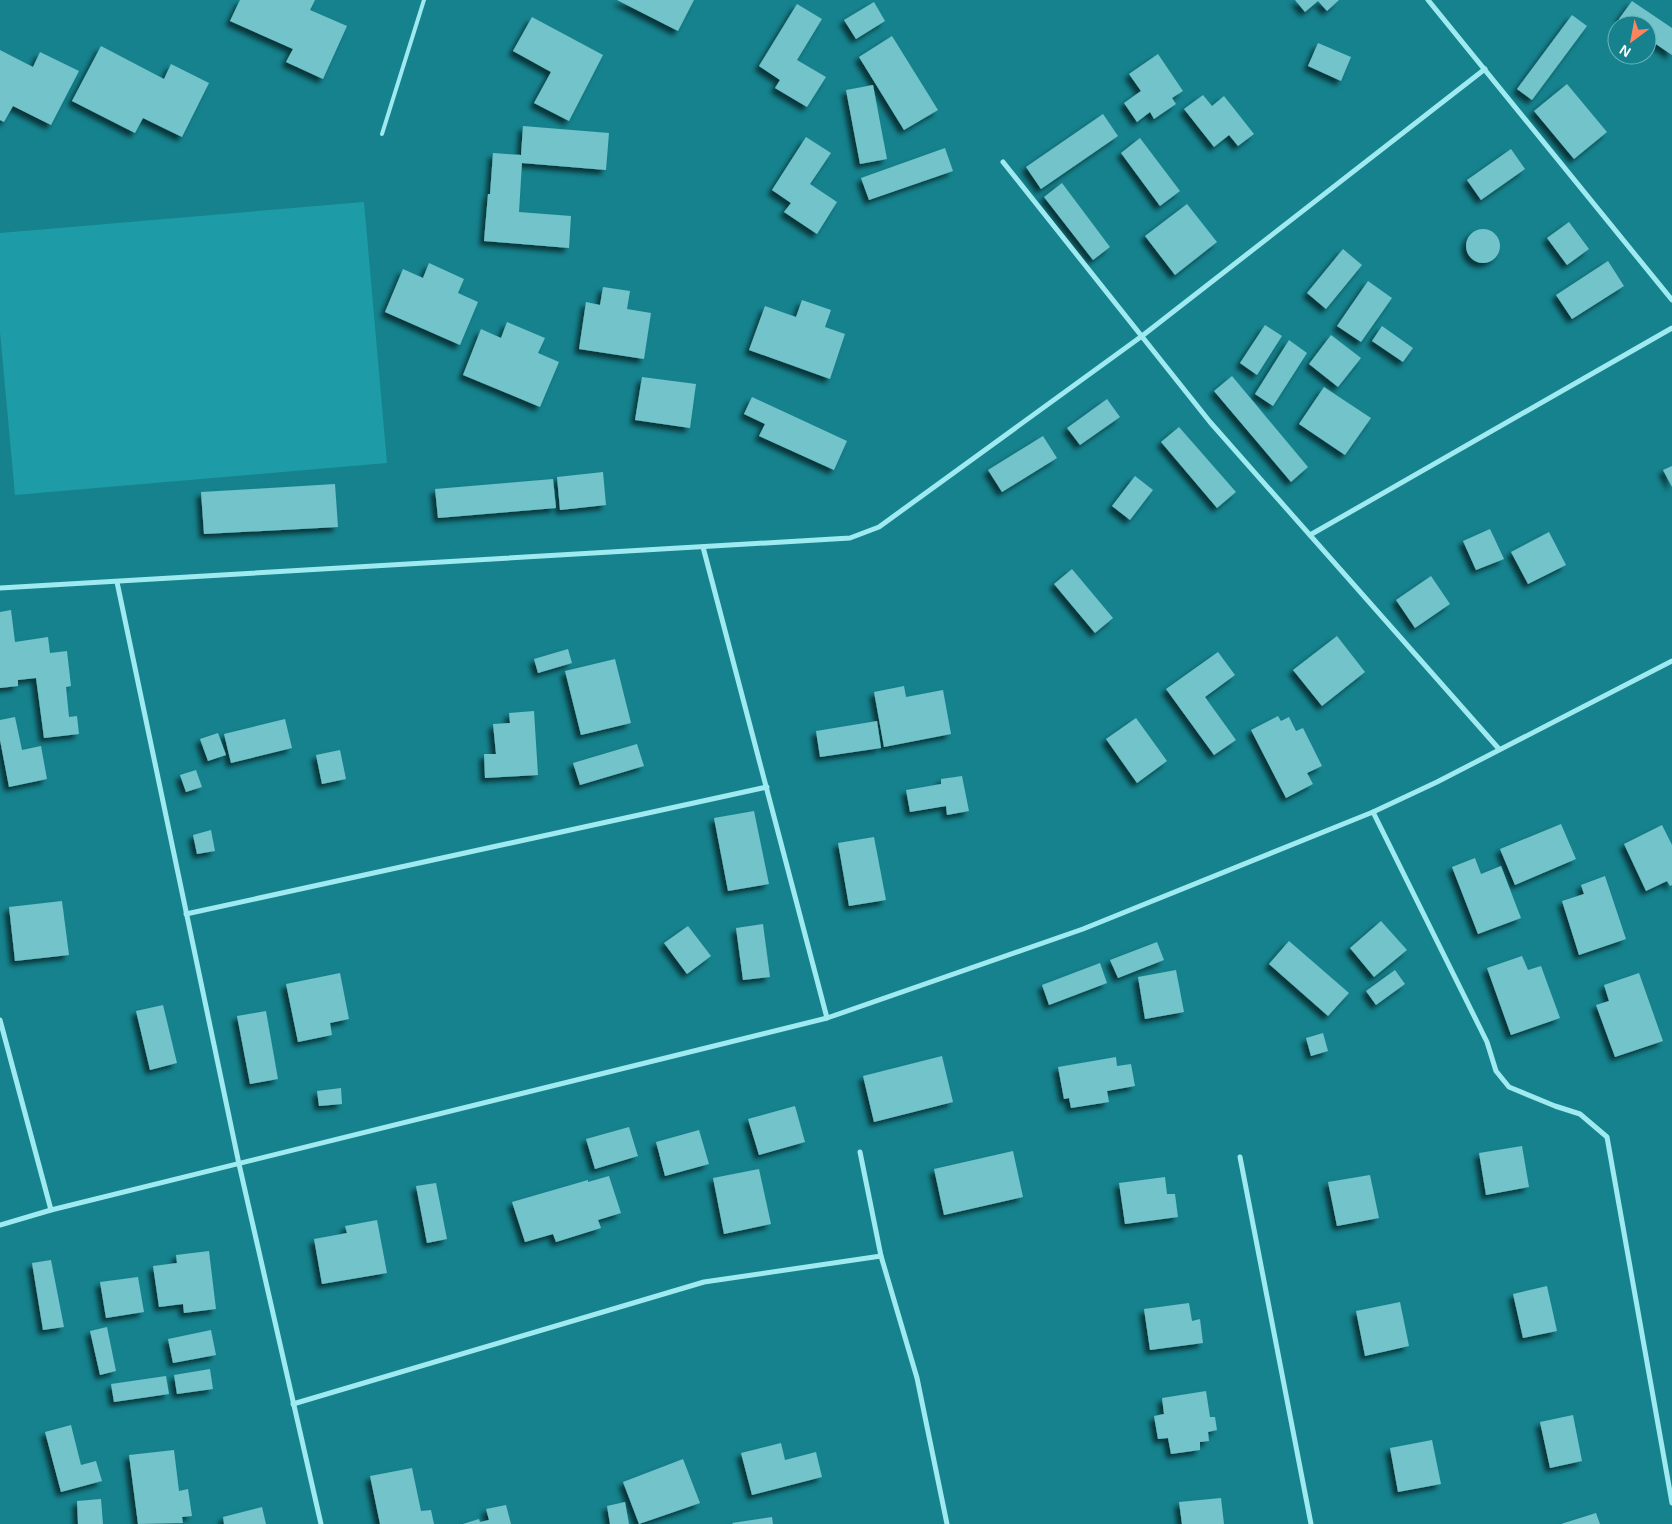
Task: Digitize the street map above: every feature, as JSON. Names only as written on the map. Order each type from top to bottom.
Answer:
[{"type":"street","points":[[1428,0],[1672,300]]},
{"type":"street","points":[[0,588],[850,538],[879,527],[1142,336],[1485,70]]},
{"type":"street","points":[[1003,162],[1210,422],[1499,749]]},
{"type":"street","points":[[1310,535],[1672,328]]},
{"type":"street","points":[[703,547],[827,1018]]},
{"type":"street","points":[[117,582],[238,1164],[320,1524]]},
{"type":"street","points":[[0,1224],[827,1018],[1083,929],[1373,812],[1672,661]]},
{"type":"street","points":[[186,914],[767,787]]},
{"type":"street","points":[[1373,812],[1488,1042],[1496,1071],[1509,1087],[1580,1114],[1607,1137],[1672,1503]]},
{"type":"street","points":[[0,1020],[51,1210]]},
{"type":"street","points":[[860,1152],[881,1256],[917,1378],[947,1524]]},
{"type":"street","points":[[1240,1157],[1311,1524]]},
{"type":"street","points":[[293,1404],[704,1282],[881,1256]]},
{"type":"lane","points":[[382,134],[424,0]]},
{"type":"shaded area","points":[[364,202],[387,463],[15,495],[0,332],[0,233]]},
{"type":"building","points":[[240,0],[315,0],[310,10],[347,26],[323,79],[286,62],[293,49],[230,21]]},
{"type":"building","points":[[617,0],[694,0],[678,31]]},
{"type":"building","points":[[1295,0],[1339,0],[1327,11],[1318,1],[1305,12]]},
{"type":"building","points":[[1632,1],[1653,15],[1622,15]]},
{"type":"building","points":[[874,2],[885,21],[856,39],[844,20]]},
{"type":"building","points":[[797,4],[822,19],[797,60],[826,77],[807,107],[775,88],[780,80],[759,66]]},
{"type":"building","points":[[1572,15],[1587,26],[1532,100],[1517,89]]},
{"type":"building","points":[[532,17],[603,55],[569,121],[534,103],[551,72],[513,51]]},
{"type":"building","points":[[1657,18],[1672,28],[1672,55],[1657,45]]},
{"type":"building","points":[[892,36],[938,110],[904,130],[859,57]]},
{"type":"building","points":[[1318,43],[1351,57],[1341,81],[1308,66]]},
{"type":"building","points":[[101,46],[164,79],[171,64],[209,83],[182,137],[143,118],[135,133],[72,101]]},
{"type":"building","points":[[0,50],[33,67],[40,52],[79,71],[51,125],[13,106],[4,122],[0,120]]},
{"type":"building","points":[[1158,54],[1183,91],[1172,98],[1176,104],[1154,119],[1150,112],[1137,122],[1124,103],[1141,91],[1129,74]]},
{"type":"building","points":[[1567,84],[1607,132],[1574,159],[1534,111]]},
{"type":"building","points":[[873,85],[887,159],[860,164],[846,90]]},
{"type":"building","points":[[1203,95],[1212,106],[1224,96],[1254,134],[1238,146],[1229,135],[1214,147],[1184,109]]},
{"type":"building","points":[[1103,114],[1118,136],[1041,189],[1026,167]]},
{"type":"building","points":[[523,126],[609,133],[606,170],[522,163],[519,212],[571,216],[569,248],[484,241],[493,153],[521,155]]},
{"type":"building","points":[[806,137],[831,153],[810,184],[837,202],[817,234],[784,212],[791,203],[772,190]]},
{"type":"building","points":[[1140,138],[1180,191],[1160,206],[1121,153]]},
{"type":"building","points":[[945,148],[953,171],[869,200],[861,178]]},
{"type":"building","points":[[1511,149],[1525,169],[1481,200],[1467,180]]},
{"type":"building","points":[[1062,183],[1110,247],[1093,260],[1044,197]]},
{"type":"building","points":[[1187,204],[1217,242],[1175,275],[1145,236]]},
{"type":"building","points":[[1569,222],[1589,249],[1567,265],[1547,238]]},
{"type":"building","points":[[1483,229],[1495,234],[1500,246],[1495,258],[1483,263],[1471,258],[1466,246],[1471,234]]},
{"type":"building","points":[[1343,249],[1362,265],[1326,309],[1307,293]]},
{"type":"building","points":[[1608,261],[1624,286],[1572,319],[1556,295]]},
{"type":"building","points":[[429,263],[464,279],[458,293],[478,302],[460,345],[385,312],[403,269],[423,278]]},
{"type":"building","points":[[1368,281],[1392,298],[1361,342],[1337,326]]},
{"type":"building","points":[[603,287],[630,291],[627,309],[651,313],[644,359],[579,349],[586,302],[600,305]]},
{"type":"building","points":[[802,300],[831,310],[825,327],[845,334],[830,379],[749,350],[765,306],[796,317]]},
{"type":"building","points":[[507,322],[545,338],[538,353],[559,362],[540,407],[463,375],[481,329],[501,338]]},
{"type":"building","points":[[1265,325],[1282,336],[1257,375],[1240,363]]},
{"type":"building","points":[[1382,326],[1413,348],[1403,362],[1372,341]]},
{"type":"building","points":[[1331,335],[1361,358],[1338,387],[1309,364]]},
{"type":"building","points":[[1289,340],[1307,353],[1273,406],[1255,394]]},
{"type":"building","points":[[1232,376],[1308,467],[1291,482],[1214,391]]},
{"type":"building","points":[[642,377],[696,384],[690,428],[635,420]]},
{"type":"building","points":[[1324,387],[1371,418],[1345,455],[1299,424]]},
{"type":"building","points":[[752,397],[847,441],[834,470],[759,436],[765,424],[744,414]]},
{"type":"building","points":[[1107,399],[1120,417],[1080,445],[1067,428]]},
{"type":"building","points":[[1179,427],[1236,492],[1217,508],[1161,442]]},
{"type":"building","points":[[1043,436],[1057,458],[1002,492],[988,470]]},
{"type":"building","points":[[1672,466],[1672,487],[1663,470]]},
{"type":"building","points":[[603,472],[606,505],[560,510],[557,477]]},
{"type":"building","points":[[1135,476],[1153,490],[1130,520],[1112,506]]},
{"type":"building","points":[[553,479],[556,508],[438,518],[435,489]]},
{"type":"building","points":[[335,484],[338,527],[204,534],[201,492]]},
{"type":"building","points":[[1490,529],[1504,559],[1476,570],[1463,541]]},
{"type":"building","points":[[1549,532],[1566,565],[1528,584],[1511,552]]},
{"type":"building","points":[[1072,569],[1113,618],[1095,633],[1054,584]]},
{"type":"building","points":[[1431,576],[1450,604],[1415,628],[1396,600]]},
{"type":"building","points":[[11,610],[15,642],[48,637],[50,653],[67,651],[71,686],[66,687],[69,717],[77,716],[79,734],[44,738],[36,678],[18,680],[18,686],[0,688],[0,612]]},
{"type":"building","points":[[1337,636],[1365,672],[1322,706],[1293,670]]},
{"type":"building","points":[[568,649],[572,663],[538,673],[534,659]]},
{"type":"building","points":[[1218,652],[1235,675],[1205,697],[1236,740],[1214,755],[1166,689]]},
{"type":"building","points":[[615,659],[631,723],[581,735],[565,671]]},
{"type":"building","points":[[904,686],[906,697],[943,690],[951,734],[884,747],[874,692]]},
{"type":"building","points":[[534,711],[538,775],[485,778],[484,754],[496,754],[493,724],[510,723],[509,713]]},
{"type":"building","points":[[1278,716],[1281,721],[1289,717],[1296,731],[1303,728],[1322,766],[1307,773],[1313,784],[1286,798],[1251,730]]},
{"type":"building","points":[[15,717],[22,750],[41,746],[47,779],[9,787],[0,740],[0,720]]},
{"type":"building","points":[[1136,718],[1167,761],[1137,783],[1106,739]]},
{"type":"building","points":[[285,719],[292,748],[231,763],[224,734]]},
{"type":"building","points":[[877,721],[881,748],[820,757],[816,731]]},
{"type":"building","points":[[218,733],[226,755],[208,761],[200,739]]},
{"type":"building","points":[[637,744],[644,766],[580,785],[573,763]]},
{"type":"building","points":[[340,750],[346,779],[322,784],[316,755]]},
{"type":"building","points":[[196,770],[202,787],[186,792],[180,775]]},
{"type":"building","points":[[962,776],[969,811],[947,815],[946,806],[910,812],[906,790],[941,784],[941,779]]},
{"type":"building","points":[[754,811],[769,884],[728,891],[714,818]]},
{"type":"building","points":[[1561,824],[1576,859],[1515,885],[1500,849]]},
{"type":"building","points":[[1662,825],[1672,845],[1672,885],[1670,886],[1667,881],[1646,891],[1624,844]]},
{"type":"building","points":[[211,830],[215,851],[197,854],[193,835]]},
{"type":"building","points":[[874,837],[886,900],[849,906],[838,843]]},
{"type":"building","points":[[1475,858],[1481,874],[1501,866],[1521,918],[1478,934],[1452,867]]},
{"type":"building","points":[[1605,876],[1626,939],[1579,955],[1562,901],[1584,894],[1581,885]]},
{"type":"building","points":[[62,901],[69,955],[15,961],[9,907]]},
{"type":"building","points":[[1381,921],[1407,950],[1374,977],[1350,948]]},
{"type":"building","points":[[763,924],[770,977],[743,980],[736,928]]},
{"type":"building","points":[[688,926],[711,956],[687,974],[664,943]]},
{"type":"building","points":[[1289,941],[1349,993],[1328,1016],[1269,964]]},
{"type":"building","points":[[1157,942],[1164,960],[1118,978],[1110,960]]},
{"type":"building","points":[[1522,956],[1528,970],[1541,966],[1560,1018],[1511,1035],[1487,968]]},
{"type":"building","points":[[1100,963],[1107,983],[1049,1005],[1042,985]]},
{"type":"building","points":[[1176,970],[1184,1012],[1145,1019],[1138,977]]},
{"type":"building","points":[[1395,970],[1405,984],[1376,1005],[1366,991]]},
{"type":"building","points":[[340,973],[349,1019],[330,1023],[332,1035],[298,1042],[286,984]]},
{"type":"building","points":[[1639,973],[1663,1041],[1615,1057],[1596,1005],[1609,1001],[1604,985]]},
{"type":"building","points":[[163,1005],[177,1063],[150,1070],[136,1011]]},
{"type":"building","points":[[266,1011],[278,1079],[250,1084],[237,1016]]},
{"type":"building","points":[[1323,1033],[1328,1051],[1311,1056],[1306,1038]]},
{"type":"building","points":[[942,1056],[953,1102],[874,1122],[863,1076]]},
{"type":"building","points":[[1116,1057],[1117,1066],[1131,1064],[1135,1086],[1107,1091],[1109,1102],[1071,1108],[1069,1098],[1064,1099],[1058,1067]]},
{"type":"building","points":[[341,1088],[342,1104],[319,1106],[317,1091]]},
{"type":"building","points":[[795,1106],[805,1142],[759,1155],[748,1119]]},
{"type":"building","points":[[629,1127],[638,1156],[595,1169],[586,1139]]},
{"type":"building","points":[[699,1130],[709,1164],[665,1176],[656,1142]]},
{"type":"building","points":[[1522,1146],[1529,1187],[1486,1195],[1479,1153]]},
{"type":"building","points":[[1013,1151],[1023,1197],[944,1215],[934,1169]]},
{"type":"building","points":[[759,1169],[771,1224],[724,1234],[713,1178]]},
{"type":"building","points":[[1370,1175],[1379,1218],[1337,1226],[1328,1182]]},
{"type":"building","points":[[609,1176],[621,1213],[598,1220],[601,1228],[556,1242],[553,1234],[525,1242],[512,1202],[588,1180],[588,1182]]},
{"type":"building","points":[[1165,1177],[1167,1194],[1175,1194],[1178,1217],[1125,1224],[1119,1183]]},
{"type":"building","points":[[436,1183],[447,1239],[427,1243],[416,1186]]},
{"type":"building","points":[[377,1220],[387,1273],[322,1284],[314,1239],[347,1233],[345,1226]]},
{"type":"building","points":[[209,1251],[216,1309],[184,1313],[183,1304],[159,1307],[153,1266],[177,1263],[176,1255]]},
{"type":"building","points":[[51,1260],[64,1327],[43,1330],[32,1263]]},
{"type":"building","points":[[138,1277],[144,1312],[106,1318],[100,1282]]},
{"type":"building","points":[[1547,1286],[1557,1331],[1523,1338],[1513,1294]]},
{"type":"building","points":[[1400,1302],[1409,1346],[1365,1356],[1356,1311]]},
{"type":"building","points":[[1189,1303],[1192,1321],[1200,1319],[1203,1343],[1150,1350],[1144,1309]]},
{"type":"building","points":[[107,1327],[116,1371],[100,1375],[90,1331]]},
{"type":"building","points":[[211,1330],[216,1355],[173,1363],[168,1339]]},
{"type":"building","points":[[210,1369],[213,1389],[177,1394],[174,1375]]},
{"type":"building","points":[[166,1376],[169,1394],[114,1402],[111,1384]]},
{"type":"building","points":[[1206,1391],[1210,1417],[1215,1417],[1217,1430],[1208,1432],[1209,1441],[1200,1442],[1200,1450],[1171,1454],[1168,1438],[1158,1439],[1154,1416],[1164,1414],[1162,1398]]},
{"type":"building","points":[[1573,1415],[1582,1461],[1550,1468],[1540,1422]]},
{"type":"building","points":[[71,1425],[81,1465],[96,1461],[102,1481],[61,1492],[45,1432]]},
{"type":"building","points":[[1432,1440],[1441,1484],[1398,1492],[1390,1448]]},
{"type":"building","points":[[781,1443],[785,1460],[816,1452],[822,1477],[752,1495],[741,1453]]},
{"type":"building","points":[[174,1450],[179,1491],[188,1489],[192,1516],[182,1517],[183,1523],[138,1524],[129,1455]]},
{"type":"building","points":[[683,1459],[700,1503],[639,1524],[623,1482]]},
{"type":"building","points":[[412,1468],[421,1511],[431,1510],[434,1524],[380,1524],[370,1476]]},
{"type":"building","points":[[1221,1498],[1224,1524],[1182,1524],[1179,1502]]},
{"type":"building","points":[[101,1499],[103,1524],[78,1524],[77,1501]]},
{"type":"building","points":[[625,1502],[629,1524],[610,1524],[607,1506]]},
{"type":"building","points":[[506,1505],[511,1524],[463,1524],[479,1519],[480,1522],[489,1520],[486,1509]]},
{"type":"building","points":[[262,1507],[266,1524],[224,1524],[223,1517]]},
{"type":"building","points":[[1596,1513],[1600,1524],[1561,1524]]},
{"type":"building","points":[[772,1517],[773,1524],[732,1523]]}]
